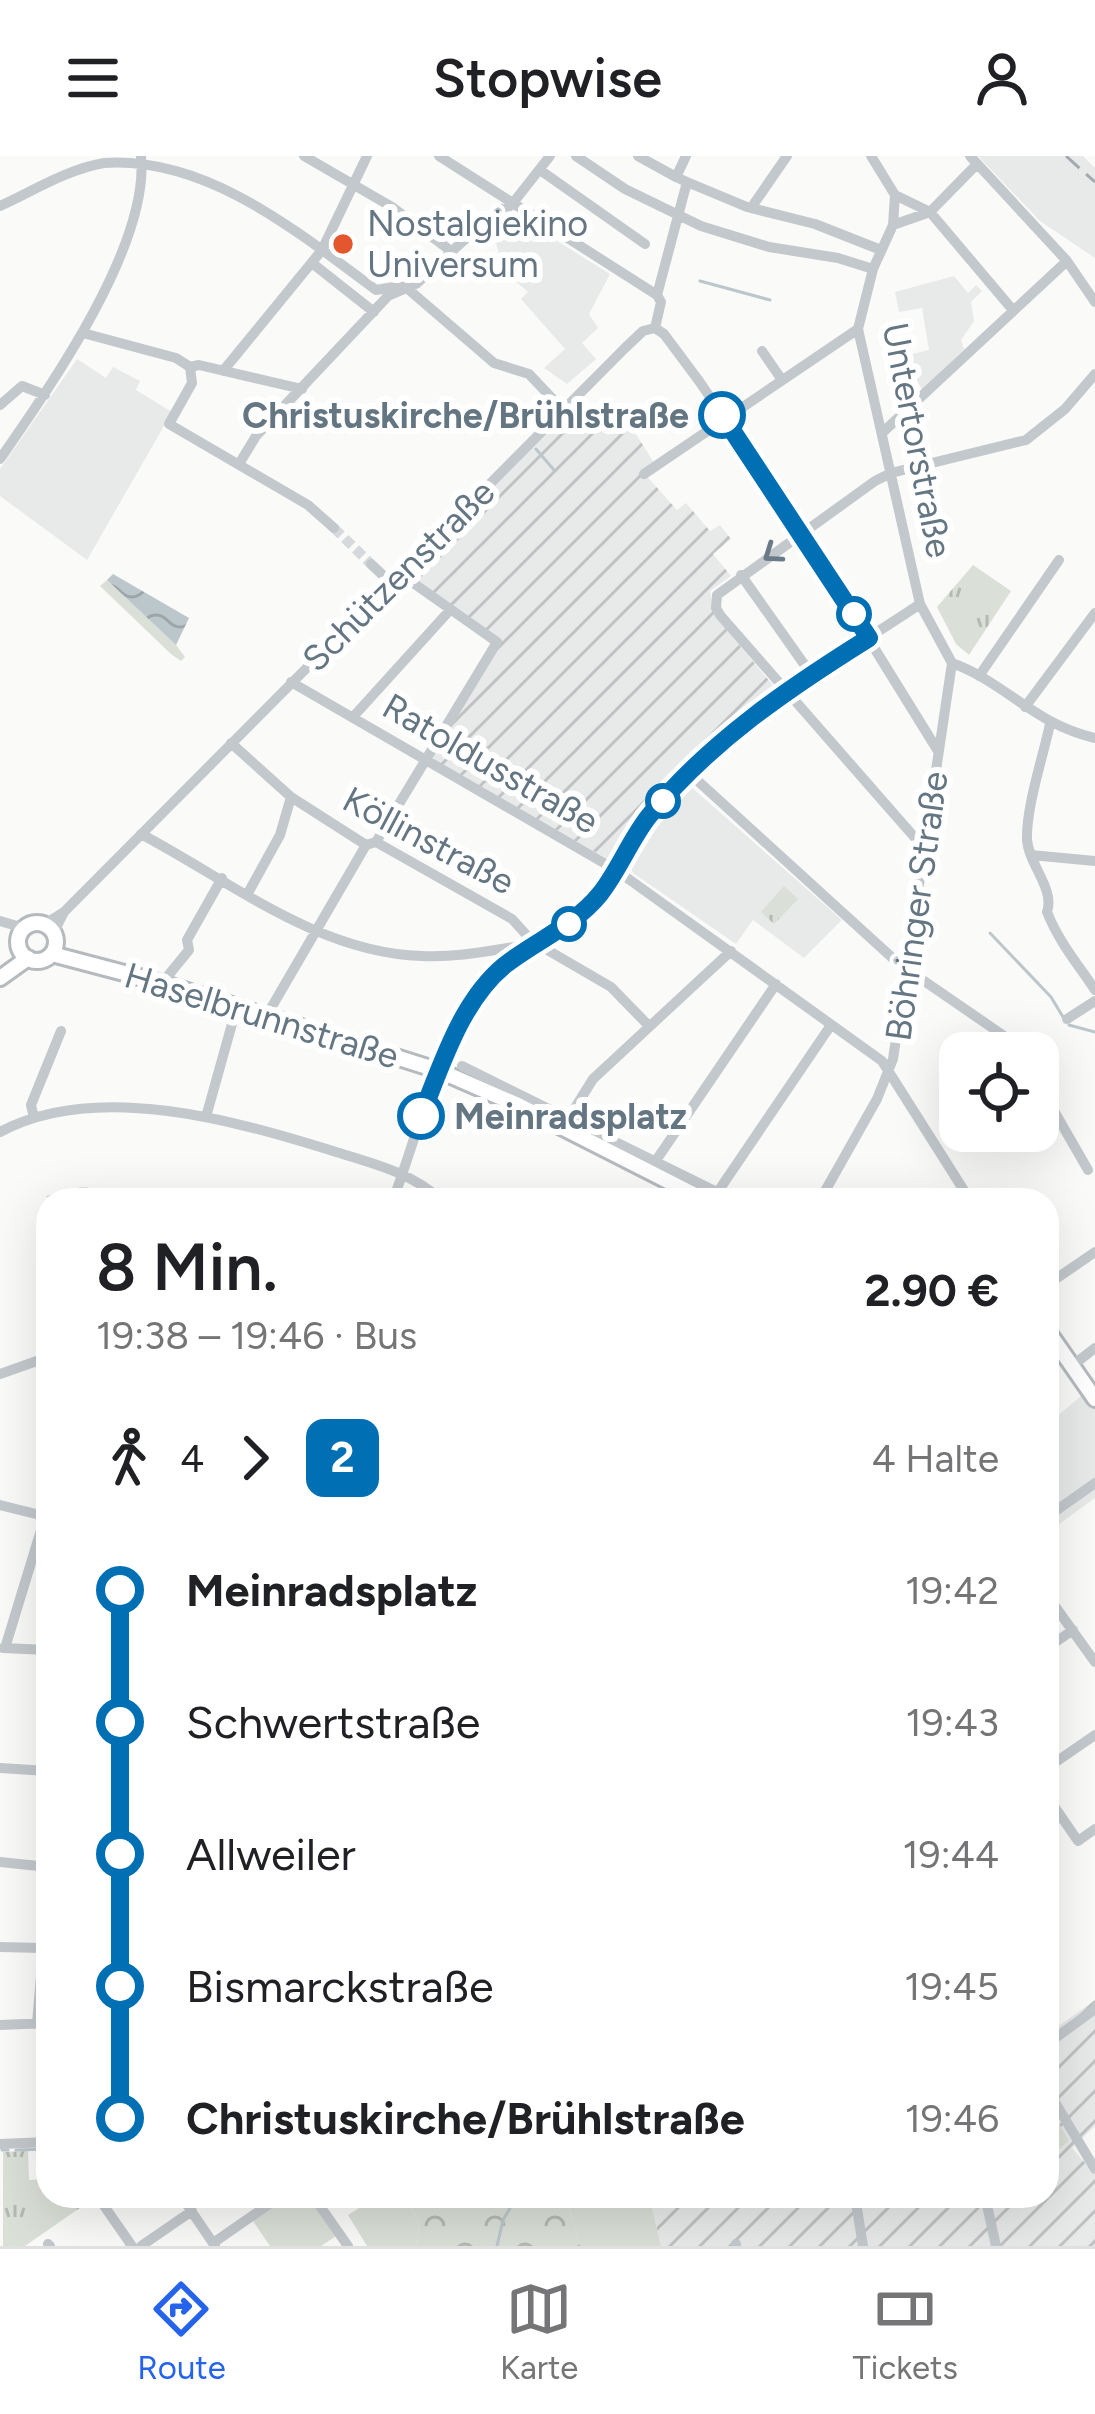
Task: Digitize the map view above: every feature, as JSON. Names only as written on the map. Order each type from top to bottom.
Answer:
[{"type":"main road","points":[[4,974],[23,943],[36,922],[52,939],[43,960],[23,943]]},
{"type":"main road","name":"Haselbrunnstraße","points":[[52,939],[76,958],[440,1071],[694,1188]]},
{"type":"main road","points":[[1059,1347],[1095,1399]]},
{"type":"street","points":[[304,156],[353,182],[451,251]]},
{"type":"street","points":[[224,370],[322,250],[367,156]]},
{"type":"street","points":[[439,156],[657,295],[661,302],[655,328],[664,334],[803,532],[938,751]]},
{"type":"street","points":[[239,464],[256,436],[391,295],[408,289],[513,203],[550,156]]},
{"type":"street","points":[[576,156],[625,189],[695,223],[738,239],[873,268]]},
{"type":"street","points":[[638,156],[752,208],[815,224],[881,250]]},
{"type":"street","points":[[657,295],[674,242],[686,156]]},
{"type":"street","points":[[871,156],[895,195],[930,212],[1012,309]]},
{"type":"street","points":[[0,206],[88,166],[141,158],[187,168],[219,183],[376,290],[408,289],[494,363],[529,374],[563,410]]},
{"type":"street","points":[[0,459],[82,333],[128,233],[142,178],[141,158]]},
{"type":"street","points":[[752,208],[780,158]]},
{"type":"street","points":[[895,195],[893,225],[930,212],[974,160],[1067,261],[1095,302]]},
{"type":"street","points":[[540,170],[645,244]]},
{"type":"street","name":"Untertorstraße","points":[[893,225],[873,268],[858,329],[920,604],[952,663]]},
{"type":"street","points":[[882,433],[1067,261]]},
{"type":"street","points":[[312,263],[374,312]]},
{"type":"street","name":"Schützenstraße","points":[[52,939],[64,912],[563,410],[643,331],[655,328]]},
{"type":"street","points":[[644,474],[858,329]]},
{"type":"street","points":[[82,333],[176,358],[190,368],[192,383],[169,424],[308,505],[334,528]]},
{"type":"street","points":[[762,351],[782,380]]},
{"type":"street","points":[[190,368],[199,365],[302,389]]},
{"type":"street","points":[[927,842],[916,839],[720,614],[716,600],[741,575],[892,473],[1026,440],[1065,410],[1095,374]]},
{"type":"street","points":[[2,400],[25,386],[45,395]]},
{"type":"street","points":[[979,676],[1059,560]]},
{"type":"street","points":[[267,1015],[315,930],[497,643],[370,563]]},
{"type":"street","points":[[741,575],[812,674]]},
{"type":"street","points":[[396,1188],[440,1071],[480,991],[504,967],[584,911],[647,819],[688,772],[787,689],[920,604]]},
{"type":"street","points":[[353,717],[450,610]]},
{"type":"street","points":[[1025,707],[1095,613]]},
{"type":"street","points":[[952,663],[1049,724],[1095,738]]},
{"type":"street","name":"Böhringer Straße","points":[[952,663],[890,1070],[963,1188]]},
{"type":"street","name":"Ratoldusstraße","points":[[291,682],[616,870],[890,1070]]},
{"type":"street","points":[[1049,724],[1027,836],[1035,874],[1050,903],[1047,913],[1061,946],[1095,990]]},
{"type":"street","name":"Köllinstraße","points":[[231,743],[291,797],[512,919],[537,944],[610,987],[648,1025]]},
{"type":"street","points":[[688,772],[907,968],[994,1032]]},
{"type":"street","points":[[248,893],[280,836],[291,797]]},
{"type":"street","points":[[142,834],[315,930],[367,949],[421,956],[537,944]]},
{"type":"street","points":[[1031,855],[1095,861]]},
{"type":"street","points":[[162,983],[189,950],[187,940],[222,878]]},
{"type":"street","points":[[0,922],[23,943]]},
{"type":"street","points":[[568,1119],[593,1079],[731,951]]},
{"type":"street","points":[[655,1162],[776,984]]},
{"type":"street","points":[[1067,1019],[1095,1001]]},
{"type":"street","points":[[206,1117],[237,1006]]},
{"type":"street","points":[[717,1188],[831,1025]]},
{"type":"street","points":[[34,1118],[31,1106],[61,1031]]},
{"type":"street","name":"Haselbrunnstraße","points":[[462,1066],[698,1188]]},
{"type":"street","points":[[826,1188],[890,1070]]},
{"type":"street","points":[[0,1132],[34,1118],[117,1109],[206,1117],[400,1173],[423,1188]]},
{"type":"street","points":[[1059,1120],[1088,1170]]},
{"type":"street","points":[[1059,1277],[1095,1252]]},
{"type":"street","points":[[1072,1366],[1095,1348]]},
{"type":"street","points":[[0,1374],[36,1361]]},
{"type":"street","points":[[1059,1508],[1095,1483]]},
{"type":"street","points":[[0,1505],[36,1514]]},
{"type":"street","points":[[36,1547],[3,1648],[36,1649]]},
{"type":"street","points":[[1059,1612],[1095,1662]]},
{"type":"street","points":[[1059,1639],[1072,1630]]},
{"type":"street","points":[[1059,1760],[1095,1735]]},
{"type":"street","points":[[0,1768],[36,1770]]},
{"type":"street","points":[[1059,1813],[1078,1841],[1095,1829]]},
{"type":"street","points":[[0,1862],[36,1866]]},
{"type":"street","points":[[0,1947],[36,1948]]},
{"type":"street","points":[[1059,2035],[1095,2009]]},
{"type":"street","points":[[0,2025],[36,2023]]},
{"type":"street","points":[[1059,2109],[1095,2168]]},
{"type":"street","points":[[0,2144],[36,2142]]},
{"type":"street","points":[[109,2208],[137,2246],[192,2212]]},
{"type":"street","points":[[189,2208],[214,2244],[264,2208]]},
{"type":"street","points":[[320,2208],[342,2244]]},
{"type":"street","points":[[856,2208],[863,2246]]},
{"type":"street","points":[[988,2208],[996,2246]]},
{"type":"shaded area","points":[[978,156],[1083,156],[1095,168],[1095,258],[1040,221]]},
{"type":"shaded area","points":[[512,213],[610,274],[589,314],[598,328],[582,343],[596,359],[567,384],[544,368],[565,349],[521,299],[528,292],[497,265],[501,261],[496,243],[502,241],[500,232]]},
{"type":"shaded area","points":[[954,276],[968,293],[976,285],[982,291],[971,302],[974,321],[961,340],[964,349],[922,390],[904,356],[929,350],[922,308],[899,312],[895,292]]},
{"type":"shaded area","points":[[77,359],[106,378],[113,367],[140,381],[136,390],[172,412],[87,560],[0,496],[0,469]]},
{"type":"shaded area","points":[[579,403],[608,435],[627,420],[653,461],[642,471],[677,510],[686,503],[710,531],[720,525],[731,539],[713,554],[731,576],[710,591],[714,615],[777,690],[688,768],[615,863],[428,758],[499,642],[405,572]]},
{"type":"shaded area","points":[[689,785],[842,920],[804,958],[753,920],[736,944],[633,873],[628,861],[650,827]]},
{"type":"shaded area","points":[[1095,1384],[1095,1498],[1059,1524],[1059,1415]]},
{"type":"shaded area","points":[[1095,2000],[1095,2126],[1072,2148],[1095,2174],[1095,2246],[661,2246],[652,2208],[1059,2208],[1059,2026]]},
{"type":"green space","points":[[973,565],[1011,591],[969,655],[956,644],[937,607]]},
{"type":"green space","points":[[107,580],[176,645],[185,657],[181,661],[100,586]]},
{"type":"green space","points":[[784,886],[798,899],[774,924],[761,912]]},
{"type":"green space","points":[[1059,2123],[1069,2141],[1059,2149]]},
{"type":"green space","points":[[28,2151],[29,2180],[36,2180],[36,2208],[80,2208],[25,2246],[3,2246],[3,2152]]},
{"type":"green space","points":[[271,2208],[316,2208],[336,2236],[321,2246],[270,2246],[253,2221]]},
{"type":"green space","points":[[359,2208],[411,2208],[419,2224],[417,2246],[367,2246],[348,2215]]},
{"type":"green space","points":[[411,2208],[569,2208],[580,2246],[417,2246],[419,2224]]},
{"type":"green space","points":[[569,2208],[652,2208],[661,2246],[580,2246]]},
{"type":"water","points":[[113,574],[189,618],[176,645],[107,580]]},
{"type":"waterway","points":[[480,225],[502,205]]},
{"type":"waterway","points":[[700,281],[770,300]]},
{"type":"waterway","points":[[536,449],[554,470]]},
{"type":"waterway","points":[[990,933],[1051,997],[1063,1017]]},
{"type":"waterway","points":[[1069,1025],[1095,1032]]},
{"type":"waterway","points":[[16,2150],[36,2149]]},
{"type":"waterway","points":[[2,2150],[8,2150]]},
{"type":"waterway","points":[[497,2246],[510,2208]]},
{"type":"tunnel","points":[[334,528],[371,564]]},
{"type":"railway","points":[[1066,156],[1095,182]]},
{"type":"bus line","name":"2","points":[[421,1116],[480,991],[504,967],[569,924],[601,893],[647,819],[688,772],[780,694],[869,638],[722,415]]},
{"type":"place","name":"Nostalgiekino Universum","points":[[343,244]]},
{"type":"place","name":"Christuskirche/Brühlstraße","points":[[722,415]]},
{"type":"place","name":"Meinradsplatz","points":[[421,1116]]}]
